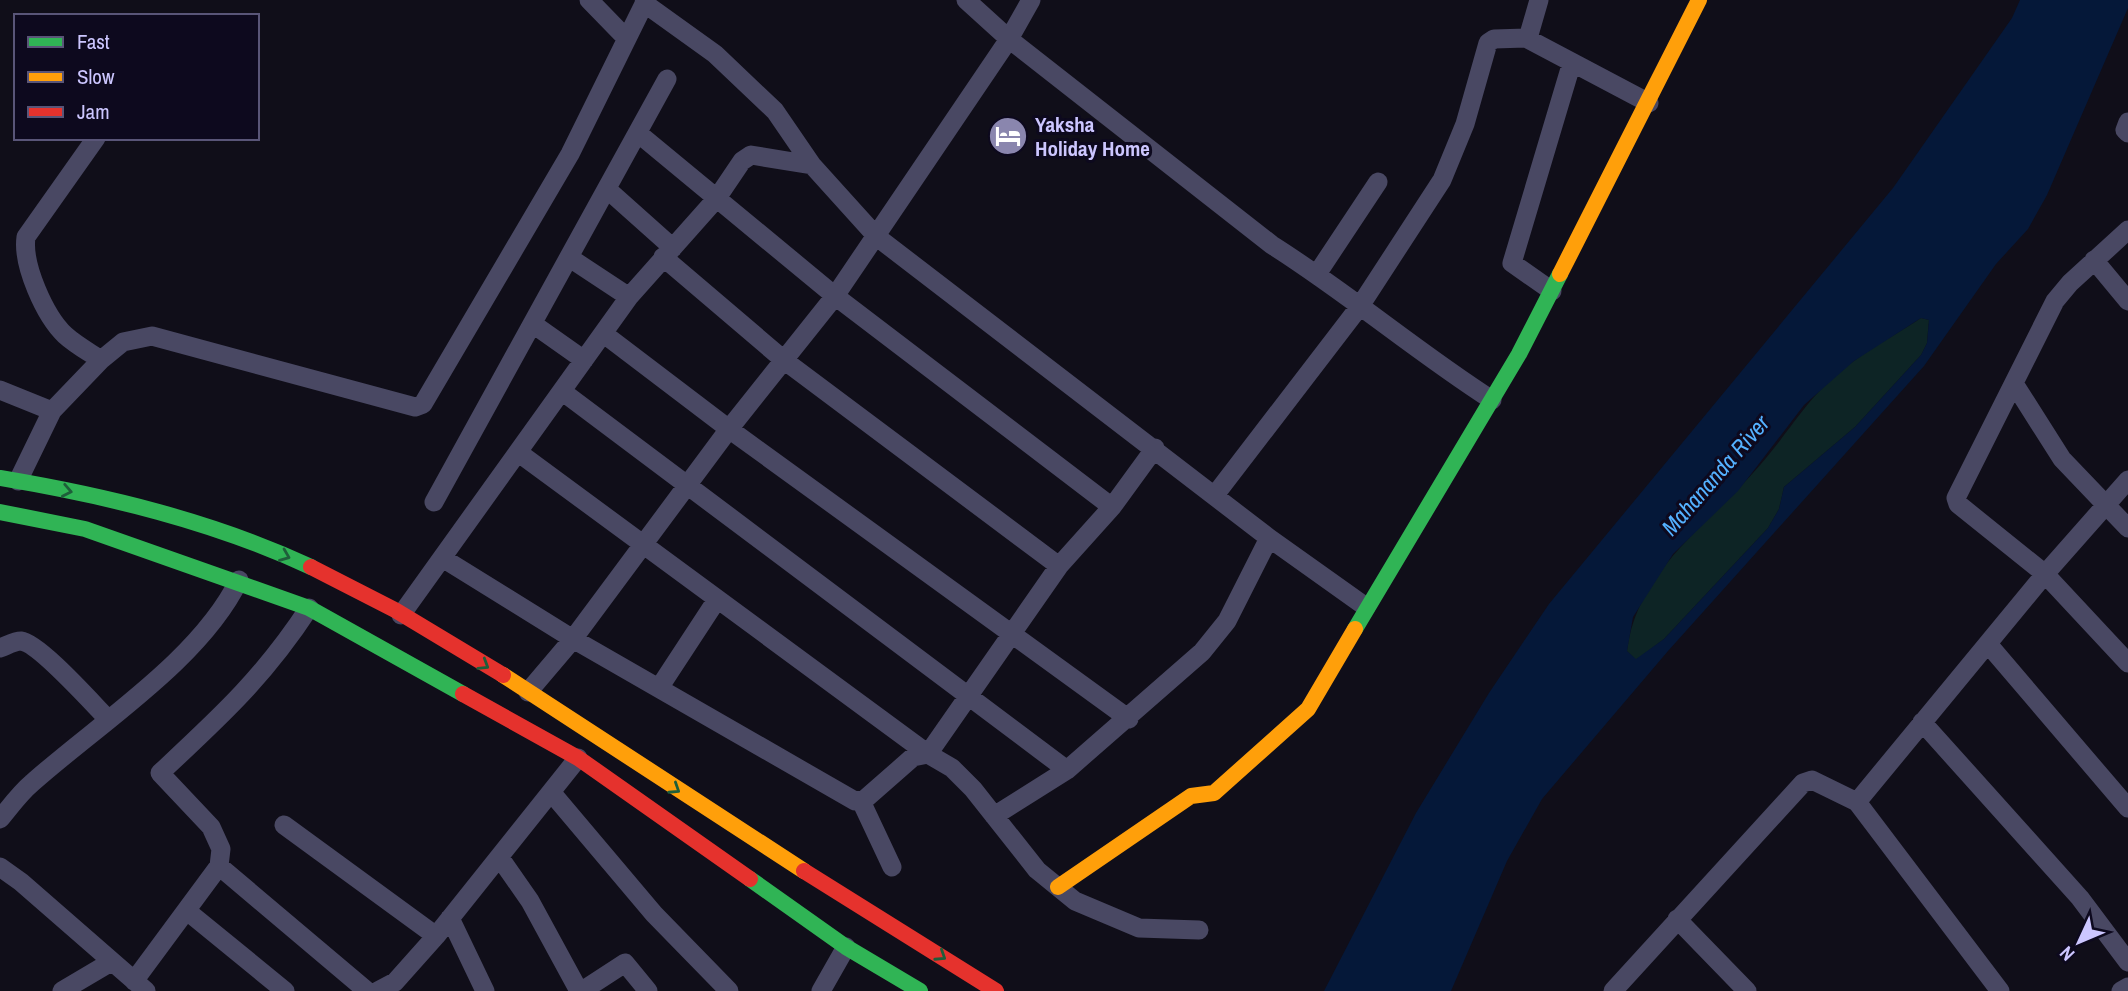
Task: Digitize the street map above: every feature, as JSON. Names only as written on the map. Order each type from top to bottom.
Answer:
[{"type":"main road","points":[[1058,887],[1191,796],[1214,793],[1308,709],[1366,607],[1492,400],[1552,291],[1699,0]]},
{"type":"main road","points":[[9,480],[178,517],[295,560],[401,615],[528,692],[681,793],[996,991]]},
{"type":"main road","points":[[0,512],[85,529],[239,580],[309,608],[578,758],[846,947],[920,991]]},
{"type":"street","points":[[589,0],[625,37]]},
{"type":"street","points":[[966,0],[1009,39],[1272,245],[1317,274],[1445,370],[1492,400]]},
{"type":"street","points":[[528,692],[573,639],[729,429],[835,296],[1009,39],[1031,0]]},
{"type":"street","points":[[1526,38],[1539,0]]},
{"type":"street","points":[[9,480],[52,411],[101,360],[123,342],[152,336],[415,407],[423,404],[570,154],[625,37],[645,2],[715,54],[775,111],[812,165],[877,237],[1269,538],[1366,607]]},
{"type":"street","points":[[1215,495],[1360,306],[1442,180],[1465,124],[1488,43],[1494,38],[1526,38],[1649,103]]},
{"type":"street","points":[[1552,291],[1512,263],[1572,62]]},
{"type":"street","points":[[434,502],[608,191],[667,79]]},
{"type":"street","points":[[2128,122],[2125,130],[2128,134]]},
{"type":"street","points":[[639,134],[835,296],[1112,508]]},
{"type":"street","points":[[95,140],[26,237],[24,250],[25,264],[56,325],[76,344],[101,360]]},
{"type":"street","points":[[401,615],[444,559],[629,298],[717,198],[742,161],[751,155],[812,165]]},
{"type":"street","points":[[1317,274],[1378,183]]},
{"type":"street","points":[[608,191],[668,253],[785,361],[1059,566]]},
{"type":"street","points":[[2128,230],[2094,260],[2055,301],[1956,501],[2045,574],[2128,663]]},
{"type":"street","points":[[570,258],[629,298]]},
{"type":"street","points":[[2094,260],[2128,300]]},
{"type":"street","points":[[533,324],[584,360]]},
{"type":"street","points":[[604,334],[729,429],[1129,719]]},
{"type":"street","points":[[2015,385],[2062,459],[2128,528]]},
{"type":"street","points":[[0,390],[52,411]]},
{"type":"street","points":[[563,392],[1067,770]]},
{"type":"street","points":[[861,802],[913,757],[928,754],[1059,566],[1112,508],[1155,448]]},
{"type":"street","points":[[519,453],[716,601],[928,754],[953,768],[1037,870],[1075,901],[1139,928],[1199,930]]},
{"type":"street","points":[[1857,802],[2045,574],[2128,480]]},
{"type":"street","points":[[994,816],[1067,770],[1129,719],[1202,652],[1227,621],[1269,538]]},
{"type":"street","points":[[444,559],[573,639],[861,802],[892,867]]},
{"type":"street","points":[[0,819],[29,785],[181,656],[230,599],[239,580]]},
{"type":"street","points":[[659,688],[716,601]]},
{"type":"street","points":[[0,867],[21,882],[140,986],[219,866],[221,849],[211,827],[160,773],[245,694],[283,649],[309,608]]},
{"type":"street","points":[[0,648],[15,642],[29,644],[46,657],[108,719]]},
{"type":"street","points":[[1988,644],[2128,808]]},
{"type":"street","points":[[1922,722],[2080,898],[2128,962]]},
{"type":"street","points":[[378,991],[395,982],[436,936],[578,758]]},
{"type":"street","points":[[1613,991],[1803,783],[1812,780],[1857,802],[2000,991]]},
{"type":"street","points":[[551,792],[639,898],[729,991]]},
{"type":"street","points":[[284,825],[436,936]]},
{"type":"street","points":[[500,858],[530,901],[581,991],[625,963],[648,991]]},
{"type":"street","points":[[219,866],[367,991]]},
{"type":"street","points":[[187,911],[285,991]]},
{"type":"street","points":[[450,918],[485,991]]},
{"type":"street","points":[[1676,919],[1747,991]]},
{"type":"street","points":[[821,991],[846,947]]},
{"type":"street","points":[[62,991],[111,962]]},
{"type":"street","points":[[2122,991],[2128,987]]},
{"type":"green space","points":[[1921,318],[1929,320],[1927,343],[1921,355],[1855,427],[1784,487],[1779,509],[1768,528],[1664,639],[1636,660],[1627,651],[1634,622],[1645,595],[1679,549],[1761,464],[1826,385],[1862,355]]},
{"type":"water","name":"Mahananda River","points":[[2020,0],[2128,0],[2128,8],[2047,195],[2028,229],[1996,264],[1924,366],[1668,651],[1542,799],[1507,861],[1451,991],[1324,991],[1416,813],[1489,693],[1549,604],[1893,188],[2012,18]],"holes":[[[1921,318],[1929,320],[1927,343],[1921,355],[1855,427],[1784,487],[1779,509],[1768,528],[1664,639],[1636,659],[1627,651],[1633,617],[1673,554],[1738,491],[1804,405],[1854,361]]]},
{"type":"traffic: fast","points":[[1355,629],[1519,354],[1560,274]]},
{"type":"traffic: fast","points":[[0,478],[159,512],[236,536],[311,567]]},
{"type":"traffic: fast","points":[[0,512],[85,529],[309,608],[463,694]]},
{"type":"traffic: fast","points":[[750,879],[846,947],[920,991]]},
{"type":"traffic: slow","points":[[1560,274],[1699,0]]},
{"type":"traffic: slow","points":[[1058,887],[1191,796],[1214,793],[1308,709],[1355,629]]},
{"type":"traffic: slow","points":[[503,675],[804,871]]},
{"type":"traffic: jam","points":[[311,567],[395,610],[503,675]]},
{"type":"traffic: jam","points":[[463,694],[578,758],[750,879]]},
{"type":"traffic: jam","points":[[804,871],[996,991]]},
{"type":"place","name":"Yaksha Holiday Home","points":[[1008,136]]}]
